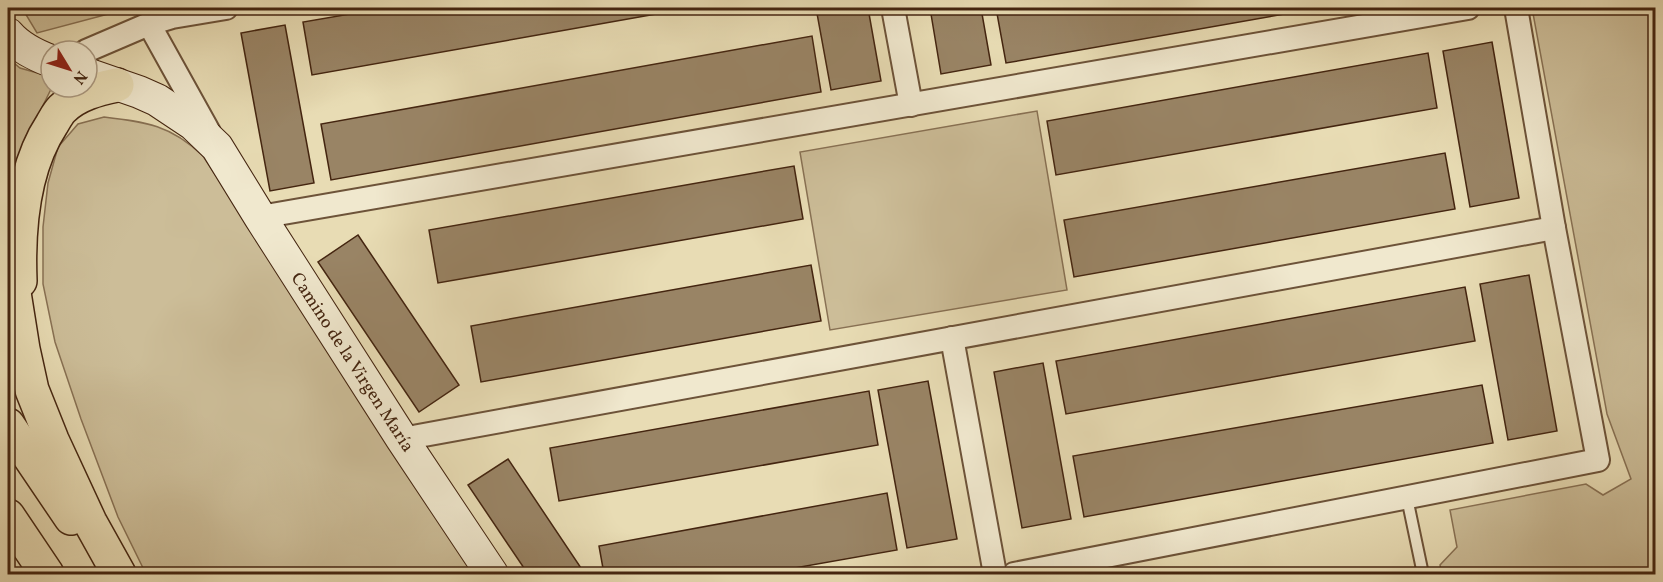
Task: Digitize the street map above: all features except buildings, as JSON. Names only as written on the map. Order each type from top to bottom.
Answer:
[{"type":"highway","points":[[23,349],[19,254],[23,210],[30,176],[42,139],[63,108],[88,92],[102,79]]},
{"type":"highway","points":[[8,255],[32,390],[52,440],[90,522],[118,574]]},
{"type":"highway","points":[[8,425],[109,574]]},
{"type":"highway","points":[[8,516],[47,574]]},
{"type":"street","points":[[99,45],[172,12],[226,8]]},
{"type":"street","points":[[893,8],[911,105]]},
{"type":"street","points":[[260,217],[1468,8]]},
{"type":"street","points":[[1014,574],[1598,460],[1554,228],[1516,8]]},
{"type":"street","name":"Camino de la Virgen María","points":[[149,24],[217,147],[260,217],[402,439],[492,574]]},
{"type":"street","points":[[8,34],[39,56]]},
{"type":"street","name":"Camino de la Virgen María","points":[[102,79],[148,96],[173,110],[193,124],[217,147]]},
{"type":"street","points":[[402,439],[1554,228]]},
{"type":"street","points":[[952,338],[995,574]]},
{"type":"lane","points":[[1407,498],[1423,574]]},
{"type":"shaded area","points":[[22,8],[131,8],[37,33]]},
{"type":"shaded area","points":[[1532,8],[1655,8],[1655,574],[1442,574],[1440,565],[1457,547],[1450,510],[1586,484],[1603,495],[1631,479],[1607,414]]},
{"type":"shaded area","points":[[8,58],[20,68],[39,73],[39,99],[46,99],[15,167],[8,188]]},
{"type":"shaded area","points":[[1037,111],[1067,290],[830,330],[800,152]]},
{"type":"shaded area","points":[[104,117],[145,123],[169,131],[203,156],[476,574],[146,574],[118,517],[81,419],[55,342],[43,284],[43,227],[48,183],[58,147],[78,124]]}]
